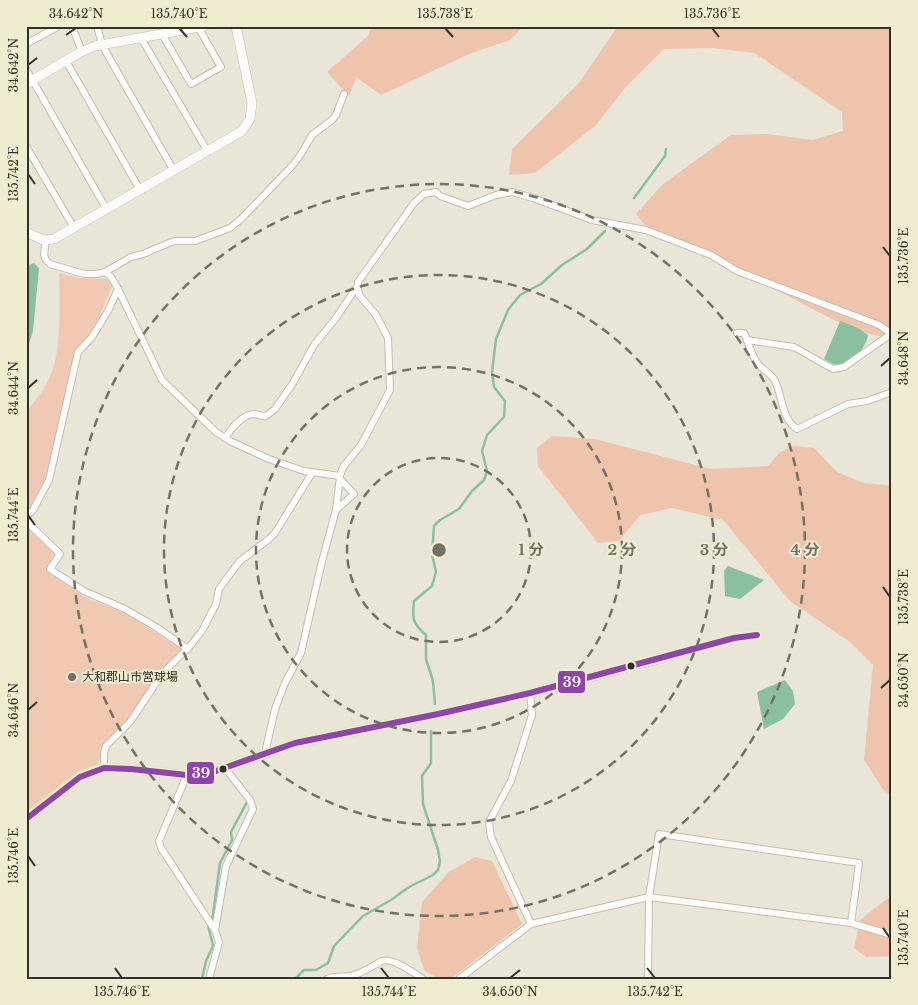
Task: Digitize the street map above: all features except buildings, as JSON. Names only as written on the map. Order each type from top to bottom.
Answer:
[{"type":"main road","points":[[26,232],[37,238],[54,239],[242,131],[252,114],[251,97],[236,26]]},
{"type":"main road","points":[[29,82],[82,52],[102,45],[202,27]]},
{"type":"main road","points":[[26,819],[80,777],[104,768],[203,775],[295,743],[530,693],[680,653]]},
{"type":"street","points":[[26,44],[59,26]]},
{"type":"street","points":[[72,26],[82,52]]},
{"type":"street","points":[[97,26],[102,45],[174,171]]},
{"type":"street","points":[[162,34],[191,84],[221,67],[202,27]]},
{"type":"street","points":[[141,38],[208,152]]},
{"type":"street","points":[[66,61],[140,190]]},
{"type":"street","points":[[26,69],[29,82],[107,210]]},
{"type":"street","points":[[46,240],[44,255],[50,264],[84,274],[96,274],[105,272],[135,255],[143,254],[175,241],[195,241],[230,228],[292,166],[312,135],[332,120],[336,115],[344,94]]},
{"type":"street","points":[[26,146],[74,228]]},
{"type":"street","points":[[225,438],[234,426],[245,417],[254,414],[266,416],[274,409],[293,383],[318,338],[336,318],[414,203],[424,194],[436,192],[440,196],[468,206],[496,195],[512,192],[592,220],[646,230],[711,255],[738,271],[879,325],[892,334],[844,367],[833,369],[794,347],[747,340]]},
{"type":"street","points":[[105,272],[111,277],[118,290],[162,380],[216,432],[225,438],[269,459],[312,472],[340,477],[354,494],[336,510]]},
{"type":"street","points":[[265,753],[277,703],[301,653],[336,510],[343,467],[361,445],[390,390],[388,338],[376,315],[360,295],[358,285]]},
{"type":"street","points":[[26,517],[33,510],[49,480],[78,352],[92,337],[118,290]]},
{"type":"street","points":[[738,333],[744,334],[747,344],[759,365],[775,380],[787,419],[797,430],[848,404],[867,401],[892,392]]},
{"type":"street","points":[[104,768],[106,746],[130,722],[162,674],[188,649],[202,631],[216,604],[219,589],[240,561],[275,533],[312,472]]},
{"type":"street","points":[[26,521],[60,554],[50,569],[84,591],[125,609],[188,649]]},
{"type":"street","points":[[680,653],[734,638],[757,635]]},
{"type":"street","points":[[530,693],[532,715],[510,781],[489,822],[491,838],[531,924]]},
{"type":"street","points":[[212,924],[226,866],[253,809],[250,800],[225,768]]},
{"type":"street","points":[[187,775],[159,841],[161,848],[212,924],[219,942],[208,979]]},
{"type":"street","points":[[648,979],[649,897],[659,834],[859,864],[851,923]]},
{"type":"street","points":[[459,979],[531,924],[649,897],[851,923],[892,935]]},
{"type":"street","points":[[327,979],[334,976],[350,976],[360,973],[384,960],[392,960],[423,979]]},
{"type":"shaded area","points":[[372,26],[524,26],[510,40],[469,54],[381,95],[356,77],[349,96],[327,72],[368,36]]},
{"type":"shaded area","points":[[618,26],[892,26],[892,338],[865,332],[837,321],[645,225],[636,214],[663,184],[731,135],[767,134],[813,140],[843,131],[842,112],[754,53],[713,48],[664,49],[625,88],[595,126],[535,173],[509,175],[512,149],[579,83]]},
{"type":"shaded area","points":[[26,262],[29,265],[34,263],[39,268],[33,331],[26,354]]},
{"type":"shaded area","points":[[59,273],[80,278],[107,279],[112,286],[97,322],[74,358],[44,489],[26,516],[26,412],[43,390],[54,366],[59,332]]},
{"type":"shaded area","points":[[840,321],[858,328],[868,335],[865,344],[858,354],[849,362],[839,365],[824,359]]},
{"type":"shaded area","points":[[552,436],[595,439],[711,469],[768,466],[780,452],[794,446],[814,448],[837,472],[864,483],[892,486],[892,795],[884,791],[864,760],[873,665],[850,642],[790,601],[723,520],[672,508],[640,515],[619,541],[598,543],[538,466],[537,448]]},
{"type":"shaded area","points":[[26,525],[58,554],[47,571],[84,597],[127,614],[183,650],[163,668],[128,719],[102,747],[98,764],[77,772],[26,812]]},
{"type":"shaded area","points":[[728,566],[764,580],[740,599],[725,596],[724,571]]},
{"type":"shaded area","points":[[785,680],[793,691],[795,704],[783,719],[764,729],[757,692]]},
{"type":"shaded area","points":[[475,857],[492,861],[522,924],[450,979],[439,979],[424,970],[417,948],[422,902],[449,872]]},
{"type":"shaded area","points":[[892,895],[892,956],[866,957],[854,948],[860,920]]},
{"type":"waterway","points":[[634,198],[665,156],[666,149]]},
{"type":"waterway","points":[[435,704],[433,681],[426,659],[426,635],[414,620],[414,601],[432,586],[436,572],[432,554],[434,526],[440,520],[459,509],[472,491],[484,480],[487,471],[482,451],[487,435],[504,417],[505,401],[494,387],[492,372],[496,339],[508,310],[520,295],[541,284],[562,265],[587,249],[605,231]]},
{"type":"waterway","points":[[295,979],[304,970],[316,970],[328,963],[334,946],[363,916],[409,887],[433,875],[438,870],[440,861],[438,850],[423,804],[422,776],[431,763],[431,731]]},
{"type":"waterway","points":[[202,979],[206,961],[213,946],[208,925],[213,915],[220,863],[232,840],[231,832],[247,802]]},
{"type":"transit line","name":"39","points":[[26,819],[80,777],[104,768],[187,775],[213,772],[295,743],[530,693],[734,638],[757,635]]},
{"type":"place","name":"大和郡山市営球場","points":[[72,677]]}]
